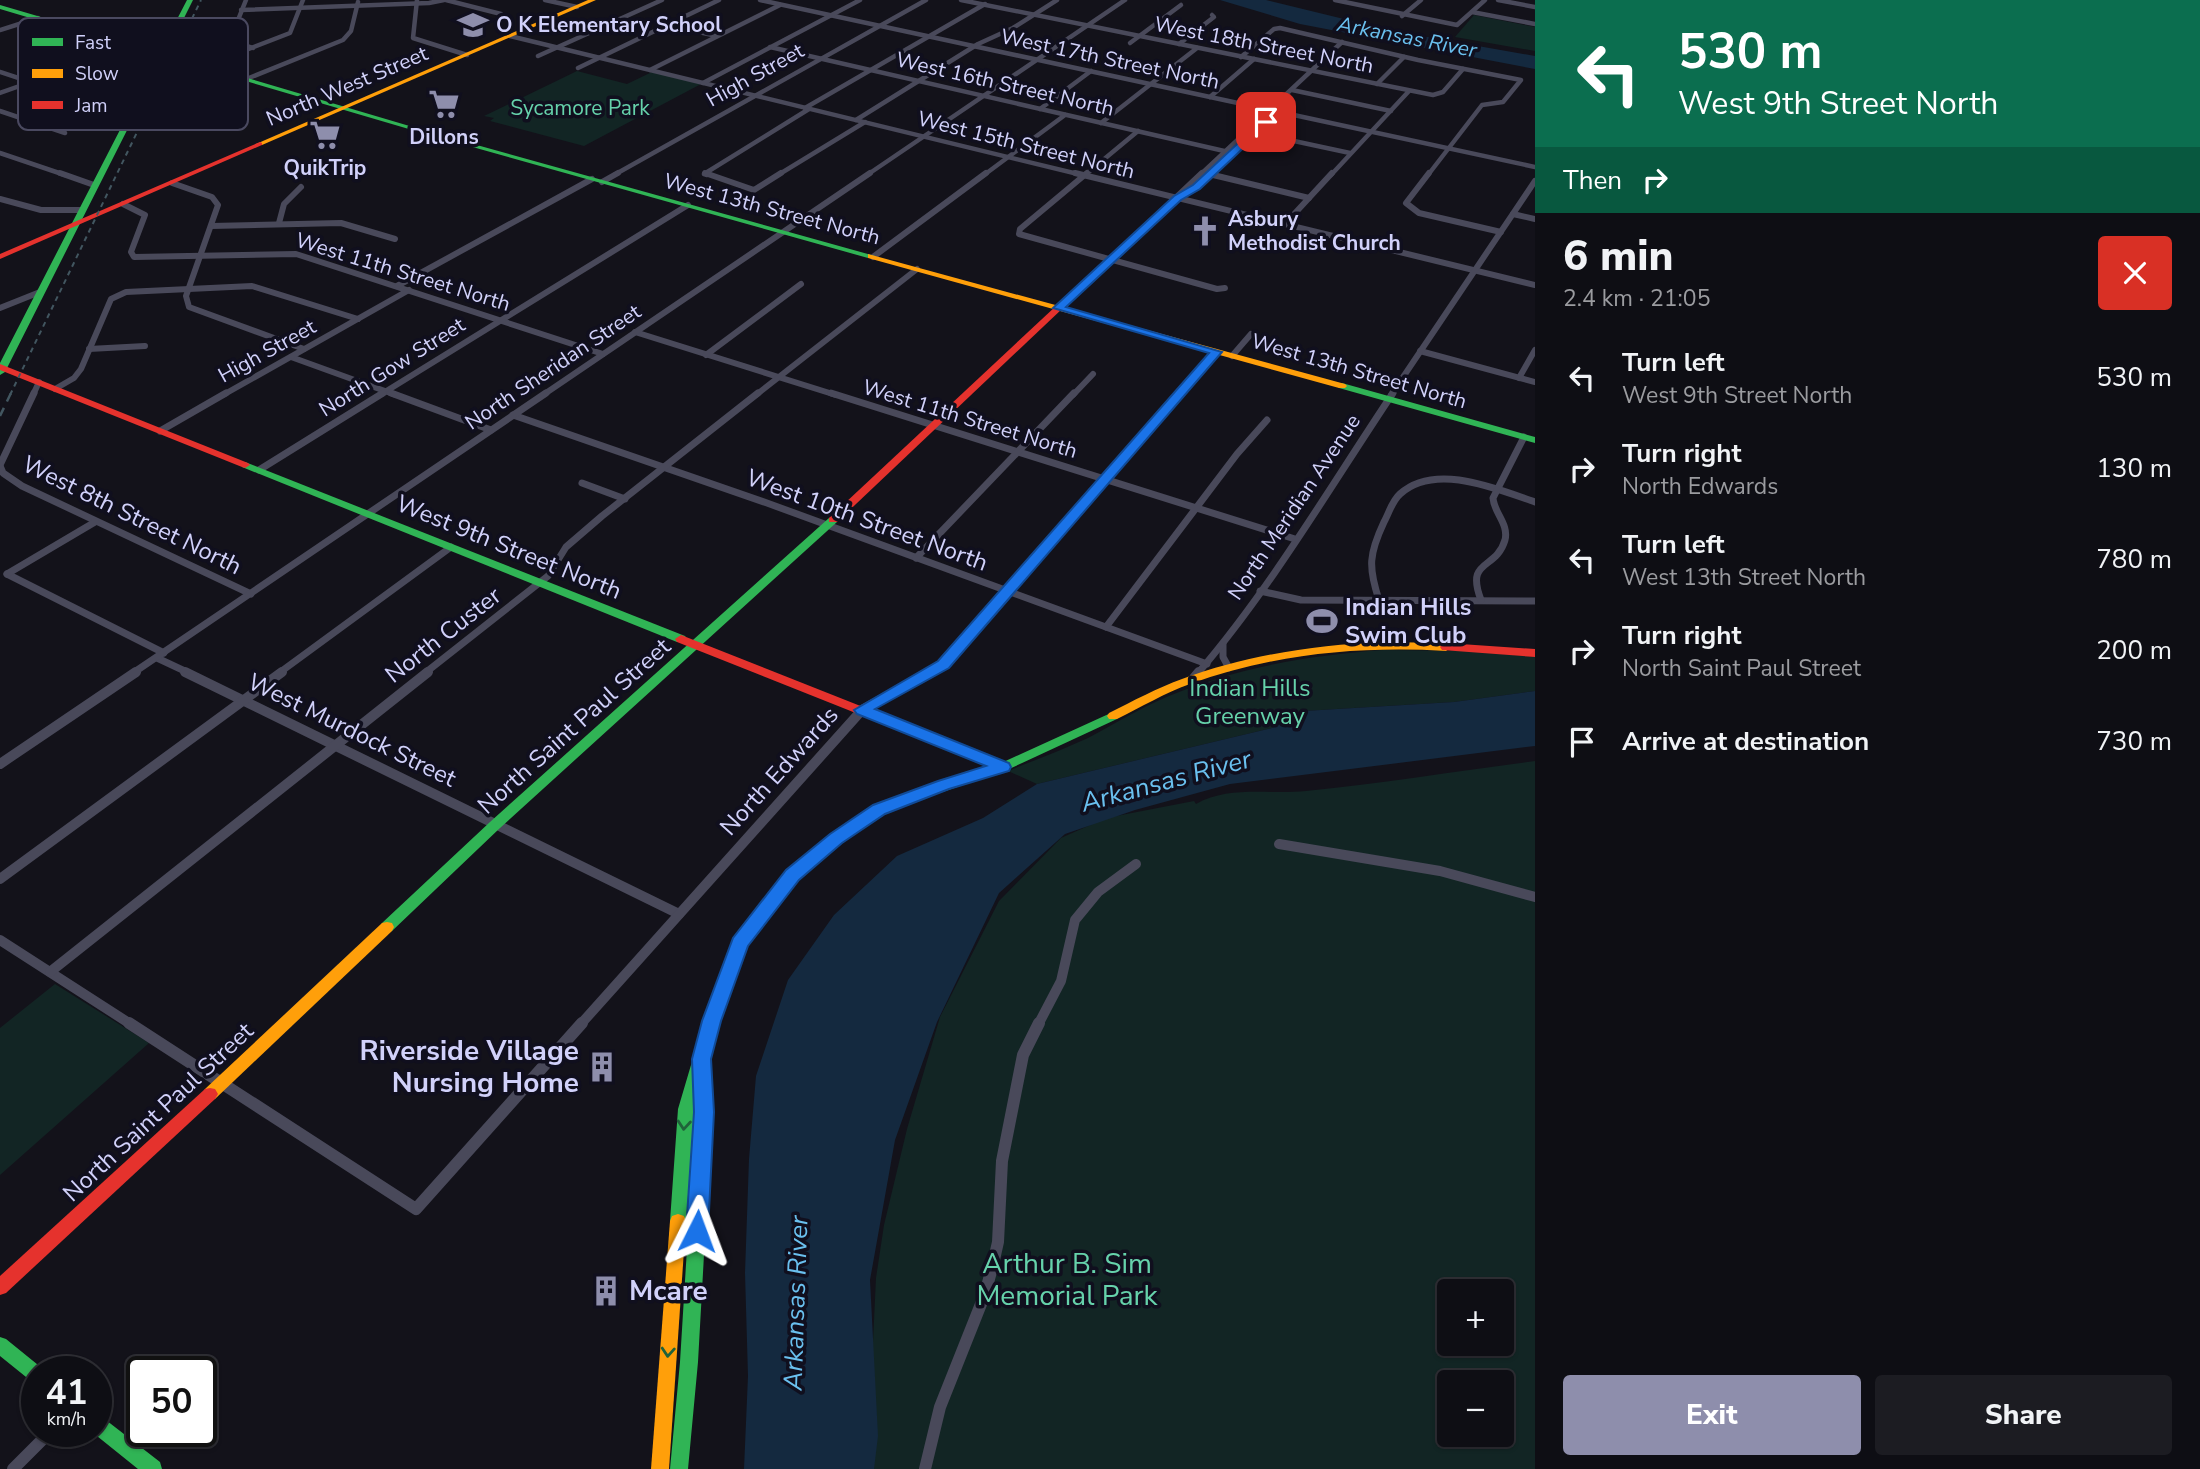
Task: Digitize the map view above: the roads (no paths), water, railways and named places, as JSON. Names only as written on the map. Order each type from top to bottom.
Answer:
[{"type":"street","points":[[174,18],[182,0]]},
{"type":"street","points":[[179,18],[190,0]]},
{"type":"street","points":[[238,18],[246,0]]},
{"type":"street","points":[[248,50],[290,33],[303,0]]},
{"type":"street","points":[[241,10],[445,0],[501,14]]},
{"type":"street","points":[[545,0],[577,7]]},
{"type":"street","name":"North West Street","points":[[3,254],[593,0]]},
{"type":"street","points":[[538,56],[662,0]]},
{"type":"street","points":[[578,68],[719,0]]},
{"type":"street","name":"West 17th Street North","points":[[760,0],[1535,167]]},
{"type":"street","points":[[650,70],[796,0]]},
{"type":"street","points":[[703,83],[860,0]]},
{"type":"street","name":"High Street","points":[[397,286],[755,96],[926,0]]},
{"type":"street","name":"West 18th Street North","points":[[961,0],[1437,95],[1443,93],[1463,69]]},
{"type":"street","points":[[865,122],[754,190],[704,174],[870,69],[991,0]]},
{"type":"street","points":[[856,120],[975,46],[1057,0]]},
{"type":"street","name":"North Sheridan Street","points":[[0,764],[1125,0]]},
{"type":"street","points":[[1335,0],[1402,16],[1457,25],[1485,0]]},
{"type":"street","points":[[1402,16],[1421,0]]},
{"type":"street","points":[[1498,0],[1535,7]]},
{"type":"street","points":[[417,2],[413,38],[467,55]]},
{"type":"street","points":[[248,78],[343,40],[351,31],[358,3]]},
{"type":"street","points":[[1130,43],[1181,5]]},
{"type":"street","points":[[0,7],[38,18]]},
{"type":"street","points":[[1472,12],[1535,24]]},
{"type":"street","points":[[1179,44],[1214,17],[1212,15]]},
{"type":"street","points":[[0,30],[18,24]]},
{"type":"street","points":[[667,25],[717,36]]},
{"type":"street","points":[[1241,57],[1273,29],[1280,28],[1404,57],[1521,79],[1503,102],[1482,106],[1406,204],[1419,213],[1501,232]]},
{"type":"street","name":"West 15th Street North","points":[[510,36],[1535,285]]},
{"type":"street","name":"North Saint Paul Street","points":[[1178,198],[1196,187],[1255,133],[1342,42]]},
{"type":"street","name":"North Saint Paul Street","points":[[1315,72],[1350,44]]},
{"type":"street","points":[[248,46],[253,48]]},
{"type":"street","name":"West 16th Street North","points":[[770,47],[1233,153]]},
{"type":"street","points":[[1101,123],[1197,48]]},
{"type":"street","points":[[1377,84],[1404,57]]},
{"type":"street","points":[[1210,97],[1254,59]]},
{"type":"street","points":[[1040,109],[1091,71]]},
{"type":"street","points":[[0,72],[18,78]]},
{"type":"street","name":"West 13th Street North","points":[[248,81],[1530,439]]},
{"type":"street","points":[[0,93],[18,87]]},
{"type":"street","points":[[1296,90],[1391,110]]},
{"type":"street","points":[[1285,224],[1409,91]]},
{"type":"street","points":[[0,111],[18,117]]},
{"type":"street","name":"North Saint Paul Street","points":[[0,1287],[223,1082],[495,825],[827,525],[1226,151],[1274,111]]},
{"type":"street","points":[[873,257],[1065,115]]},
{"type":"street","points":[[56,130],[65,133]]},
{"type":"street","points":[[1,369],[122,130]]},
{"type":"street","points":[[1138,131],[1017,232],[1022,236],[1110,261],[1216,289],[1225,288]]},
{"type":"street","points":[[1248,131],[1350,153]]},
{"type":"street","points":[[0,153],[94,186]]},
{"type":"street","points":[[1203,173],[1309,198]]},
{"type":"street","name":"North Meridian Avenue","points":[[1195,678],[1223,644],[1295,540],[1535,181]]},
{"type":"street","points":[[172,183],[216,199],[218,205],[189,288],[187,304],[194,311],[304,349]]},
{"type":"street","points":[[278,223],[284,204],[301,187]]},
{"type":"street","points":[[0,199],[41,210],[82,210]]},
{"type":"street","name":"West 11th Street North","points":[[123,204],[145,215],[131,252],[133,257],[145,259],[296,254],[603,354]]},
{"type":"street","name":"North Gow Street","points":[[259,470],[688,205]]},
{"type":"street","points":[[1513,214],[1535,219]]},
{"type":"street","points":[[211,226],[332,222],[395,239]]},
{"type":"street","name":"North Custer","points":[[50,972],[540,582],[558,563],[566,547],[917,269]]},
{"type":"street","points":[[706,355],[801,284]]},
{"type":"street","points":[[55,389],[78,374],[111,299],[132,291],[260,287],[359,319]]},
{"type":"street","name":"High Street","points":[[160,431],[409,290]]},
{"type":"street","points":[[0,307],[40,292]]},
{"type":"street","name":"West 11th Street North","points":[[635,332],[1295,540]]},
{"type":"street","points":[[1232,356],[1251,334]]},
{"type":"street","points":[[89,349],[145,346]]},
{"type":"street","points":[[1519,378],[1535,350]]},
{"type":"street","points":[[1420,351],[1535,382]]},
{"type":"street","name":"North Edwards","points":[[223,1082],[416,1209],[862,710],[944,664],[1216,352]]},
{"type":"street","points":[[292,357],[491,430]]},
{"type":"street","name":"West 9th Street North","points":[[1,369],[1003,767]]},
{"type":"street","points":[[916,558],[1093,374]]},
{"type":"street","points":[[0,465],[38,382]]},
{"type":"street","name":"West 10th Street North","points":[[513,415],[827,525],[1207,664]]},
{"type":"street","points":[[1106,627],[1267,420]]},
{"type":"street","points":[[1480,600],[1473,583],[1475,572],[1501,549],[1505,536],[1504,522],[1492,502],[1495,490],[1530,439]]},
{"type":"street","name":"West 8th Street North","points":[[0,465],[9,479],[251,594]]},
{"type":"street","points":[[1379,600],[1369,571],[1369,559],[1400,494],[1414,486],[1432,481],[1461,482],[1535,502]]},
{"type":"street","points":[[582,483],[625,499]]},
{"type":"street","points":[[7,574],[95,522]]},
{"type":"street","points":[[0,879],[451,547]]},
{"type":"street","name":"West Murdock Street","points":[[7,574],[244,700],[679,914]]},
{"type":"street","points":[[1260,591],[1301,600],[1535,601]]},
{"type":"street","points":[[1223,644],[1223,657],[1229,668]]},
{"type":"street","points":[[660,1469],[686,1109],[711,1021],[740,943],[792,875],[836,838],[879,809],[1003,767],[1195,678],[1229,668],[1311,652],[1380,646],[1476,648],[1535,653]]},
{"type":"street","points":[[1279,844],[1432,869],[1503,886],[1535,897]]},
{"type":"street","points":[[925,1469],[940,1406],[985,1294],[993,1264],[998,1242],[1002,1161],[1023,1055],[1060,981],[1075,919],[1098,892],[1136,864]]},
{"type":"street","points":[[0,940],[223,1082]]},
{"type":"street","points":[[678,1469],[689,1362],[704,1112],[702,1059]]},
{"type":"street","points":[[0,1345],[21,1362]]},
{"type":"street","points":[[112,1436],[153,1469]]},
{"type":"street","points":[[13,1469],[35,1447]]},
{"type":"water","name":"Arkansas River","points":[[1220,0],[1266,0],[1393,31],[1535,56],[1535,69],[1300,24]]},
{"type":"water","name":"Arkansas River","points":[[1535,691],[1535,746],[1230,784],[1135,810],[1065,834],[999,893],[937,1022],[895,1140],[870,1280],[878,1436],[874,1469],[744,1469],[748,1376],[745,1273],[749,1159],[756,1076],[788,980],[834,915],[897,856],[983,818],[1037,784],[1272,728],[1304,711],[1454,702]]},
{"type":"railway","points":[[192,18],[201,0]]},
{"type":"railway","points":[[10,395],[138,130]]},
{"type":"railway","points":[[0,416],[11,393]]},
{"type":"place","name":"O K Elementary School","points":[[473,25]]},
{"type":"place","name":"Dillons","points":[[444,104]]},
{"type":"place","name":"QuikTrip","points":[[325,135]]},
{"type":"place","name":"Asbury Methodist Church","points":[[1205,231]]},
{"type":"place","name":"Indian Hills Swim Club","points":[[1322,621]]},
{"type":"place","name":"Riverside Village Nursing Home","points":[[602,1067]]},
{"type":"place","name":"Mcare","points":[[606,1291]]},
{"type":"park label","name":"Sycamore Park","points":[[580,108]]},
{"type":"park label","name":"Indian Hills Greenway","points":[[1250,702]]},
{"type":"park label","name":"Arthur B. Sim Memorial Park","points":[[1067,1280]]}]
